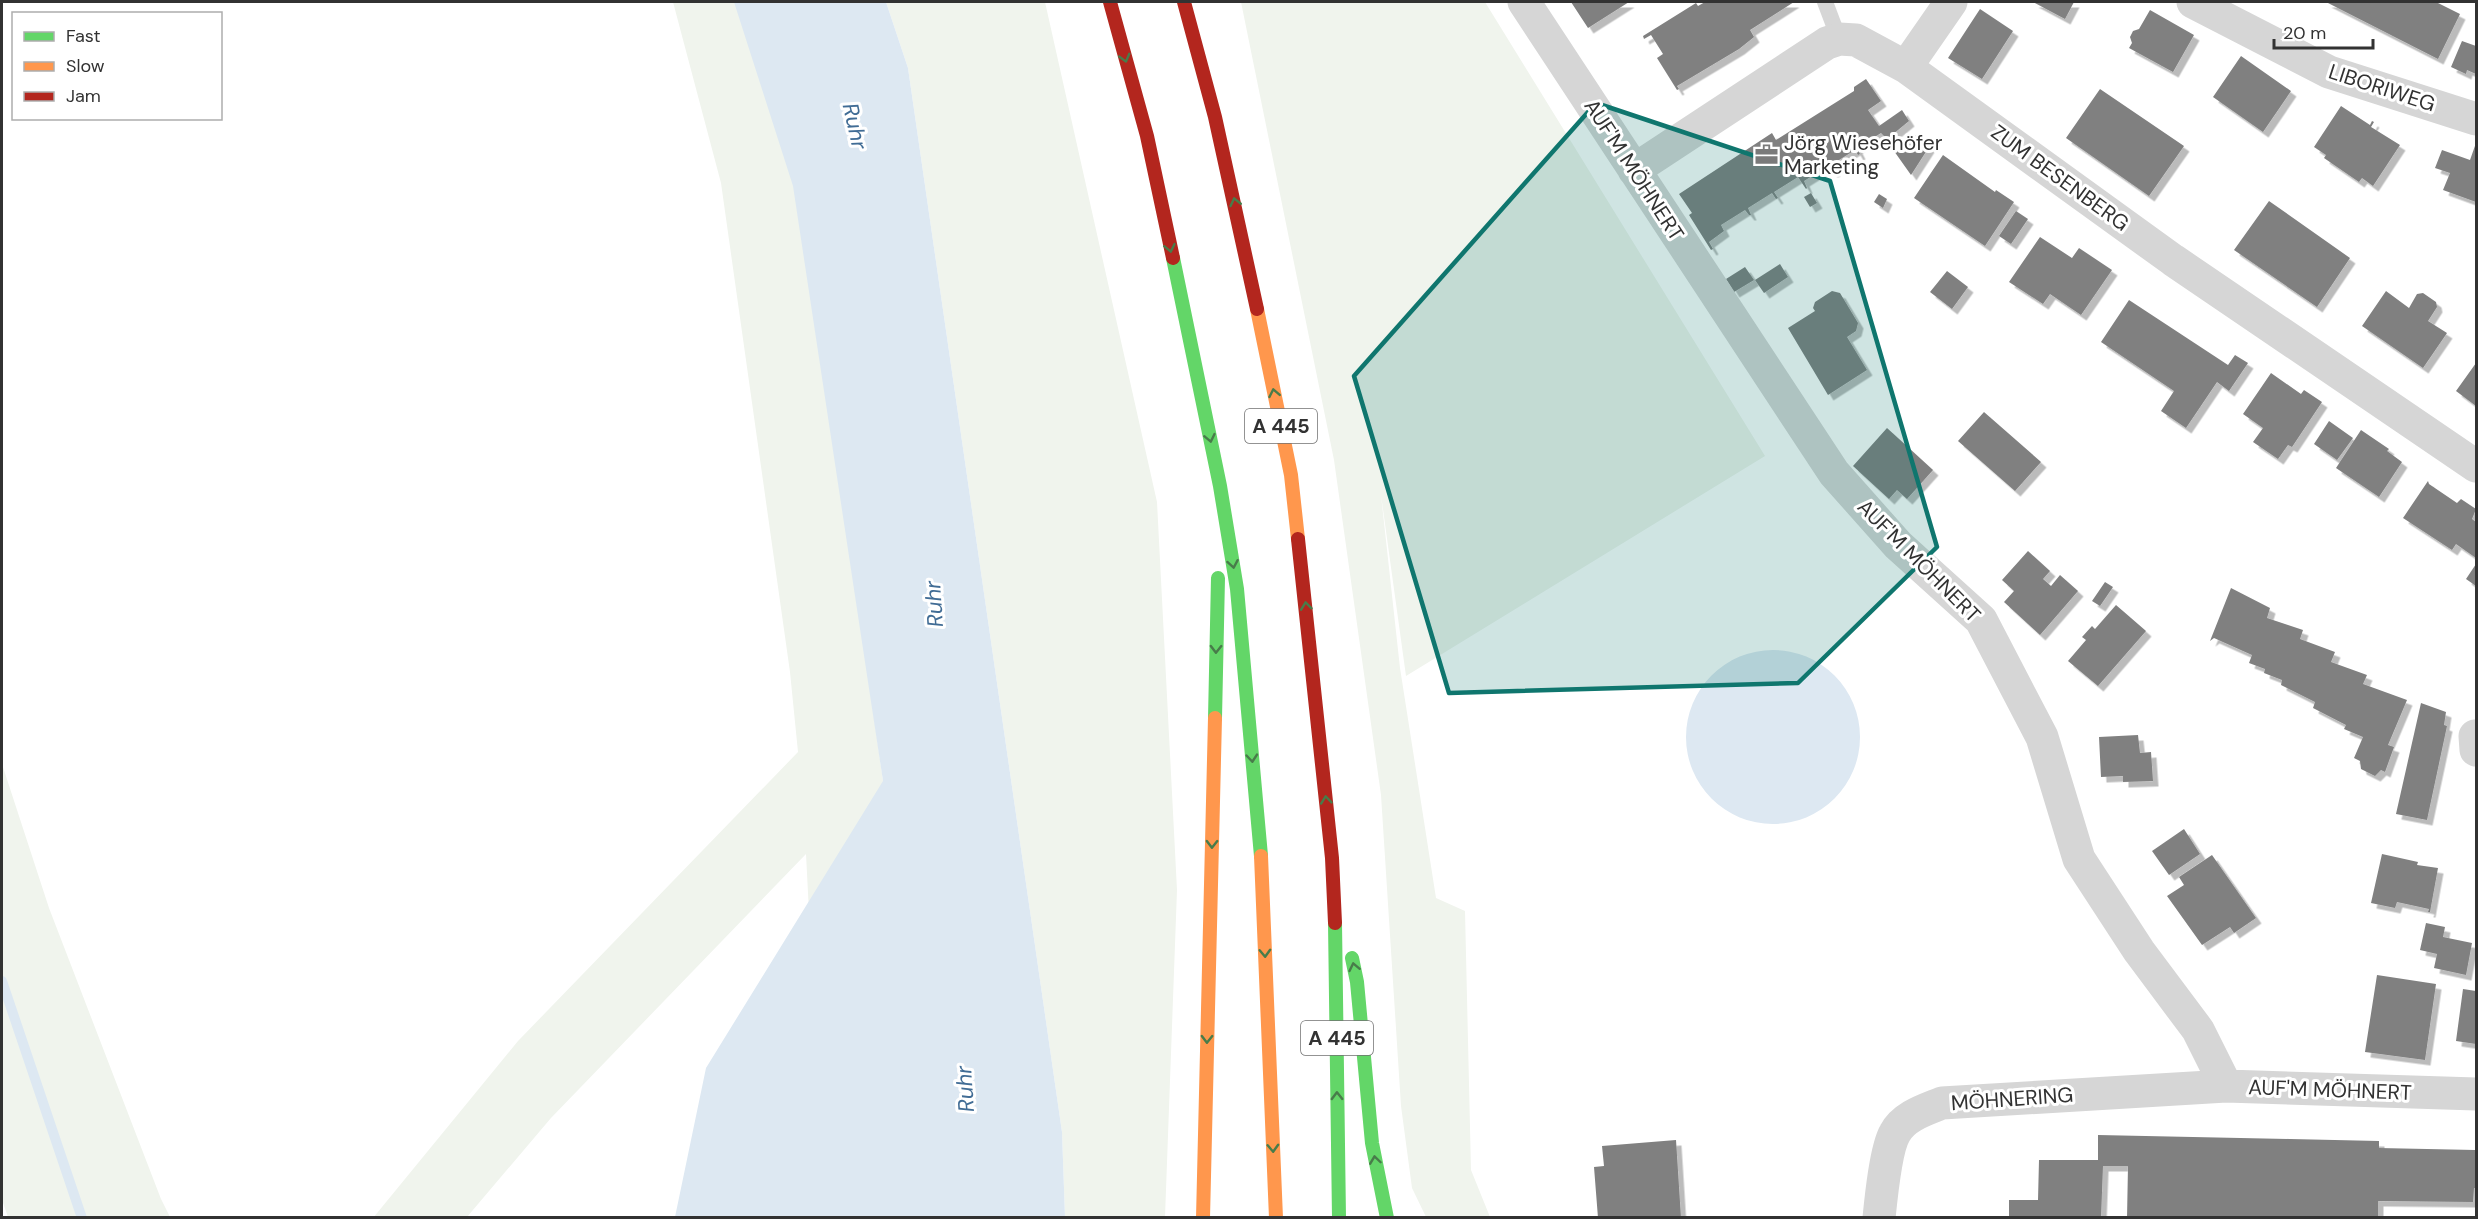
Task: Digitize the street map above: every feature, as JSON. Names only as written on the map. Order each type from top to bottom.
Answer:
[{"type":"highway","name":"A 445","points":[[1110,2],[1147,136],[1220,486],[1237,589],[1263,883],[1276,1218]]},
{"type":"highway","name":"A 445","points":[[1184,2],[1215,117],[1242,232],[1291,475],[1332,858],[1335,919],[1339,1218]]},
{"type":"highway","points":[[1203,1218],[1220,486]]},
{"type":"highway","points":[[1332,858],[1357,982],[1372,1143],[1387,1218]]},
{"type":"street","name":"AUF'M MÖHNERT","points":[[1524,2],[1834,473],[1898,545],[1981,620],[2042,737],[2079,859],[2139,951],[2199,1030],[2226,1086],[2476,1094]]},
{"type":"street","points":[[1906,67],[1951,2]]},
{"type":"street","name":"LIBORIWEG","points":[[2193,2],[2329,72],[2476,119]]},
{"type":"street","points":[[1634,170],[1827,43],[1839,39]]},
{"type":"street","name":"ZUM BESENBERG","points":[[1839,39],[1856,40],[1906,67],[2173,260],[2476,466]]},
{"type":"street","name":"MÖHNERING","points":[[1879,1218],[1886,1165],[1894,1133],[1914,1114],[1942,1103],[2226,1086]]},
{"type":"lane","points":[[1825,2],[1839,39]]},
{"type":"highlighted area","points":[[1596,103],[1830,181],[1937,547],[1798,683],[1449,693],[1354,376]]},
{"type":"shaded area","points":[[673,2],[773,2],[883,781],[822,1164],[806,854],[551,1118],[467,1217],[373,1218],[518,1041],[798,752],[790,672],[721,183]]},
{"type":"shaded area","points":[[886,2],[1045,2],[1157,502],[1177,890],[1165,1217],[1065,1217],[1062,1132],[908,68]]},
{"type":"shaded area","points":[[1241,2],[1485,2],[1765,456],[1406,676],[1381,495],[1400,668],[1436,898],[1465,911],[1471,1170],[1490,1217],[1426,1217],[1412,1188],[1401,1106],[1381,795],[1334,460]]},
{"type":"shaded area","points":[[2,764],[49,908],[161,1199],[170,1217],[8,1217],[2,1200]]},
{"type":"water","name":"Ruhr","points":[[734,2],[886,2],[908,68],[1062,1132],[1065,1217],[675,1217],[706,1068],[883,781],[793,186]]},
{"type":"water","points":[[1773,650],[1790,651],[1806,656],[1822,664],[1835,675],[1846,688],[1854,704],[1859,720],[1859,754],[1854,770],[1846,786],[1835,799],[1822,810],[1806,818],[1790,823],[1773,824],[1756,823],[1740,818],[1724,810],[1711,799],[1700,786],[1692,770],[1687,754],[1686,737],[1687,720],[1692,704],[1700,688],[1711,675],[1724,664],[1740,656],[1756,651]]},
{"type":"building","points":[[1571,2],[1629,2],[1588,28]]},
{"type":"building","points":[[1705,2],[1794,2],[1750,30],[1754,37],[1739,49],[1677,86],[1679,89],[1677,90],[1657,58],[1663,54],[1651,35],[1644,39],[1643,36],[1696,3],[1698,6]]},
{"type":"building","points":[[2033,2],[2074,2],[2065,19]]},
{"type":"building","points":[[2326,2],[2436,2],[2460,14],[2438,59]]},
{"type":"building","points":[[1980,9],[2013,31],[1982,79],[1948,58]]},
{"type":"building","points":[[2150,10],[2194,35],[2173,72],[2129,48],[2133,31],[2139,29]]},
{"type":"building","points":[[2462,41],[2476,46],[2476,74],[2467,70],[2466,74],[2451,67]]},
{"type":"building","points":[[2241,56],[2291,91],[2263,132],[2213,97]]},
{"type":"building","points":[[1866,79],[1881,101],[1868,110],[1879,126],[1902,110],[1909,121],[1887,139],[1881,133],[1857,148],[1860,154],[1858,155],[1855,150],[1831,165],[1835,171],[1832,172],[1828,166],[1804,181],[1806,189],[1798,177],[1774,192],[1778,198],[1776,199],[1772,193],[1748,208],[1751,215],[1745,210],[1721,225],[1724,231],[1709,242],[1713,249],[1711,250],[1689,215],[1692,213],[1679,194],[1772,133],[1776,140],[1854,91],[1854,87]]},
{"type":"building","points":[[2100,89],[2184,146],[2149,196],[2066,138]]},
{"type":"building","points":[[2341,106],[2370,125],[2372,121],[2374,122],[2371,127],[2400,145],[2373,186],[2362,178],[2359,182],[2324,158],[2326,155],[2314,147]]},
{"type":"building","points":[[1919,133],[1929,147],[1911,175],[1894,151]]},
{"type":"building","points":[[2476,143],[2476,202],[2443,190],[2450,173],[2435,168],[2442,150],[2470,160]]},
{"type":"building","points":[[1943,155],[1995,192],[1996,190],[2014,202],[1985,246],[1914,198]]},
{"type":"building","points":[[1811,193],[1817,203],[1810,207],[1804,197]]},
{"type":"building","points":[[1879,194],[1887,199],[1883,208],[1874,202]]},
{"type":"building","points":[[2269,201],[2350,258],[2317,307],[2234,250]]},
{"type":"building","points":[[2016,211],[2028,219],[2011,244],[1999,236]]},
{"type":"building","points":[[2040,237],[2072,258],[2079,248],[2112,270],[2081,315],[2050,294],[2043,304],[2009,282]]},
{"type":"building","points":[[1780,264],[1788,277],[1764,293],[1755,280]]},
{"type":"building","points":[[1745,267],[1754,280],[1734,292],[1726,279]]},
{"type":"building","points":[[1947,271],[1968,287],[1952,309],[1930,292]]},
{"type":"building","points":[[1832,291],[1840,293],[1858,323],[1856,331],[1847,337],[1867,370],[1828,395],[1788,328],[1815,311],[1813,308],[1815,302]]},
{"type":"building","points":[[2386,291],[2409,308],[2417,294],[2423,293],[2436,302],[2437,307],[2428,321],[2447,333],[2423,368],[2362,326]]},
{"type":"building","points":[[2129,300],[2228,365],[2235,355],[2248,363],[2229,391],[2217,382],[2186,428],[2161,411],[2174,391],[2101,342]]},
{"type":"building","points":[[2476,363],[2476,406],[2456,391]]},
{"type":"building","points":[[2271,373],[2301,394],[2304,390],[2322,402],[2292,447],[2288,445],[2278,459],[2253,442],[2263,428],[2243,414]]},
{"type":"building","points":[[1984,412],[2041,462],[2015,491],[1958,441]]},
{"type":"building","points":[[2329,421],[2353,438],[2337,460],[2314,444]]},
{"type":"building","points":[[1887,428],[1933,470],[1907,499],[1897,490],[1889,499],[1853,466]]},
{"type":"building","points":[[2361,430],[2389,449],[2387,451],[2402,462],[2379,497],[2336,468]]},
{"type":"building","points":[[2428,481],[2457,503],[2461,499],[2476,509],[2472,519],[2476,522],[2476,558],[2456,544],[2452,550],[2403,518]]},
{"type":"building","points":[[2028,551],[2050,571],[2043,579],[2051,586],[2060,575],[2078,591],[2040,635],[2004,602],[2014,591],[2002,580]]},
{"type":"building","points":[[2476,564],[2476,586],[2466,579]]},
{"type":"building","points":[[2105,582],[2113,587],[2100,606],[2092,601]]},
{"type":"building","points":[[2231,588],[2270,608],[2267,618],[2303,630],[2300,639],[2335,652],[2331,662],[2367,675],[2363,684],[2407,700],[2388,745],[2394,747],[2385,772],[2381,770],[2375,776],[2361,769],[2360,761],[2354,758],[2363,737],[2344,729],[2346,725],[2313,708],[2315,702],[2281,685],[2282,680],[2264,673],[2265,669],[2249,663],[2252,655],[2214,638],[2210,641]]},
{"type":"building","points":[[2116,605],[2146,631],[2098,686],[2068,661],[2086,640],[2082,637],[2092,626],[2095,629]]},
{"type":"building","points":[[2421,703],[2446,712],[2444,725],[2447,726],[2427,820],[2396,814]]},
{"type":"building","points":[[2138,735],[2140,753],[2151,752],[2153,781],[2123,782],[2123,776],[2101,777],[2099,737]]},
{"type":"building","points":[[2184,829],[2200,854],[2169,875],[2152,851]]},
{"type":"building","points":[[2382,854],[2418,862],[2417,865],[2438,868],[2430,912],[2428,912],[2429,909],[2397,902],[2395,908],[2371,903]]},
{"type":"building","points":[[2212,855],[2256,918],[2234,933],[2230,927],[2202,945],[2167,896],[2184,885],[2179,877]]},
{"type":"building","points":[[2426,923],[2445,927],[2443,937],[2472,943],[2466,975],[2434,968],[2437,954],[2420,950]]},
{"type":"building","points":[[2377,975],[2436,984],[2425,1060],[2365,1052]]},
{"type":"building","points":[[2463,989],[2476,991],[2476,1044],[2456,1041]]},
{"type":"building","points":[[2098,1135],[2379,1141],[2379,1148],[2475,1150],[2476,1188],[2474,1188],[2473,1202],[2378,1201],[2378,1218],[2127,1218],[2128,1166],[2103,1166],[2101,1218],[2009,1218],[2009,1200],[2038,1200],[2039,1160],[2098,1160]]},
{"type":"building","points":[[1676,1140],[1681,1218],[1598,1218],[1594,1167],[1604,1166],[1602,1146]]},
{"type":"waterway","points":[[2,981],[82,1218]]},
{"type":"traffic: fast","points":[[1173,258],[1220,486],[1237,589],[1261,856]]},
{"type":"traffic: fast","points":[[1215,718],[1218,578]]},
{"type":"traffic: fast","points":[[1335,923],[1339,1218]]},
{"type":"traffic: fast","points":[[1352,958],[1357,982],[1372,1143],[1387,1218]]},
{"type":"traffic: slow","points":[[1257,309],[1291,475],[1298,539]]},
{"type":"traffic: slow","points":[[1203,1218],[1215,718]]},
{"type":"traffic: slow","points":[[1261,856],[1276,1218]]},
{"type":"traffic: jam","points":[[1110,2],[1147,136],[1173,258]]},
{"type":"traffic: jam","points":[[1184,2],[1215,117],[1257,309]]},
{"type":"traffic: jam","points":[[1298,539],[1332,858],[1335,923]]},
{"type":"place","name":"Jörg Wiesehöfer Marketing","points":[[1766,155]]}]
